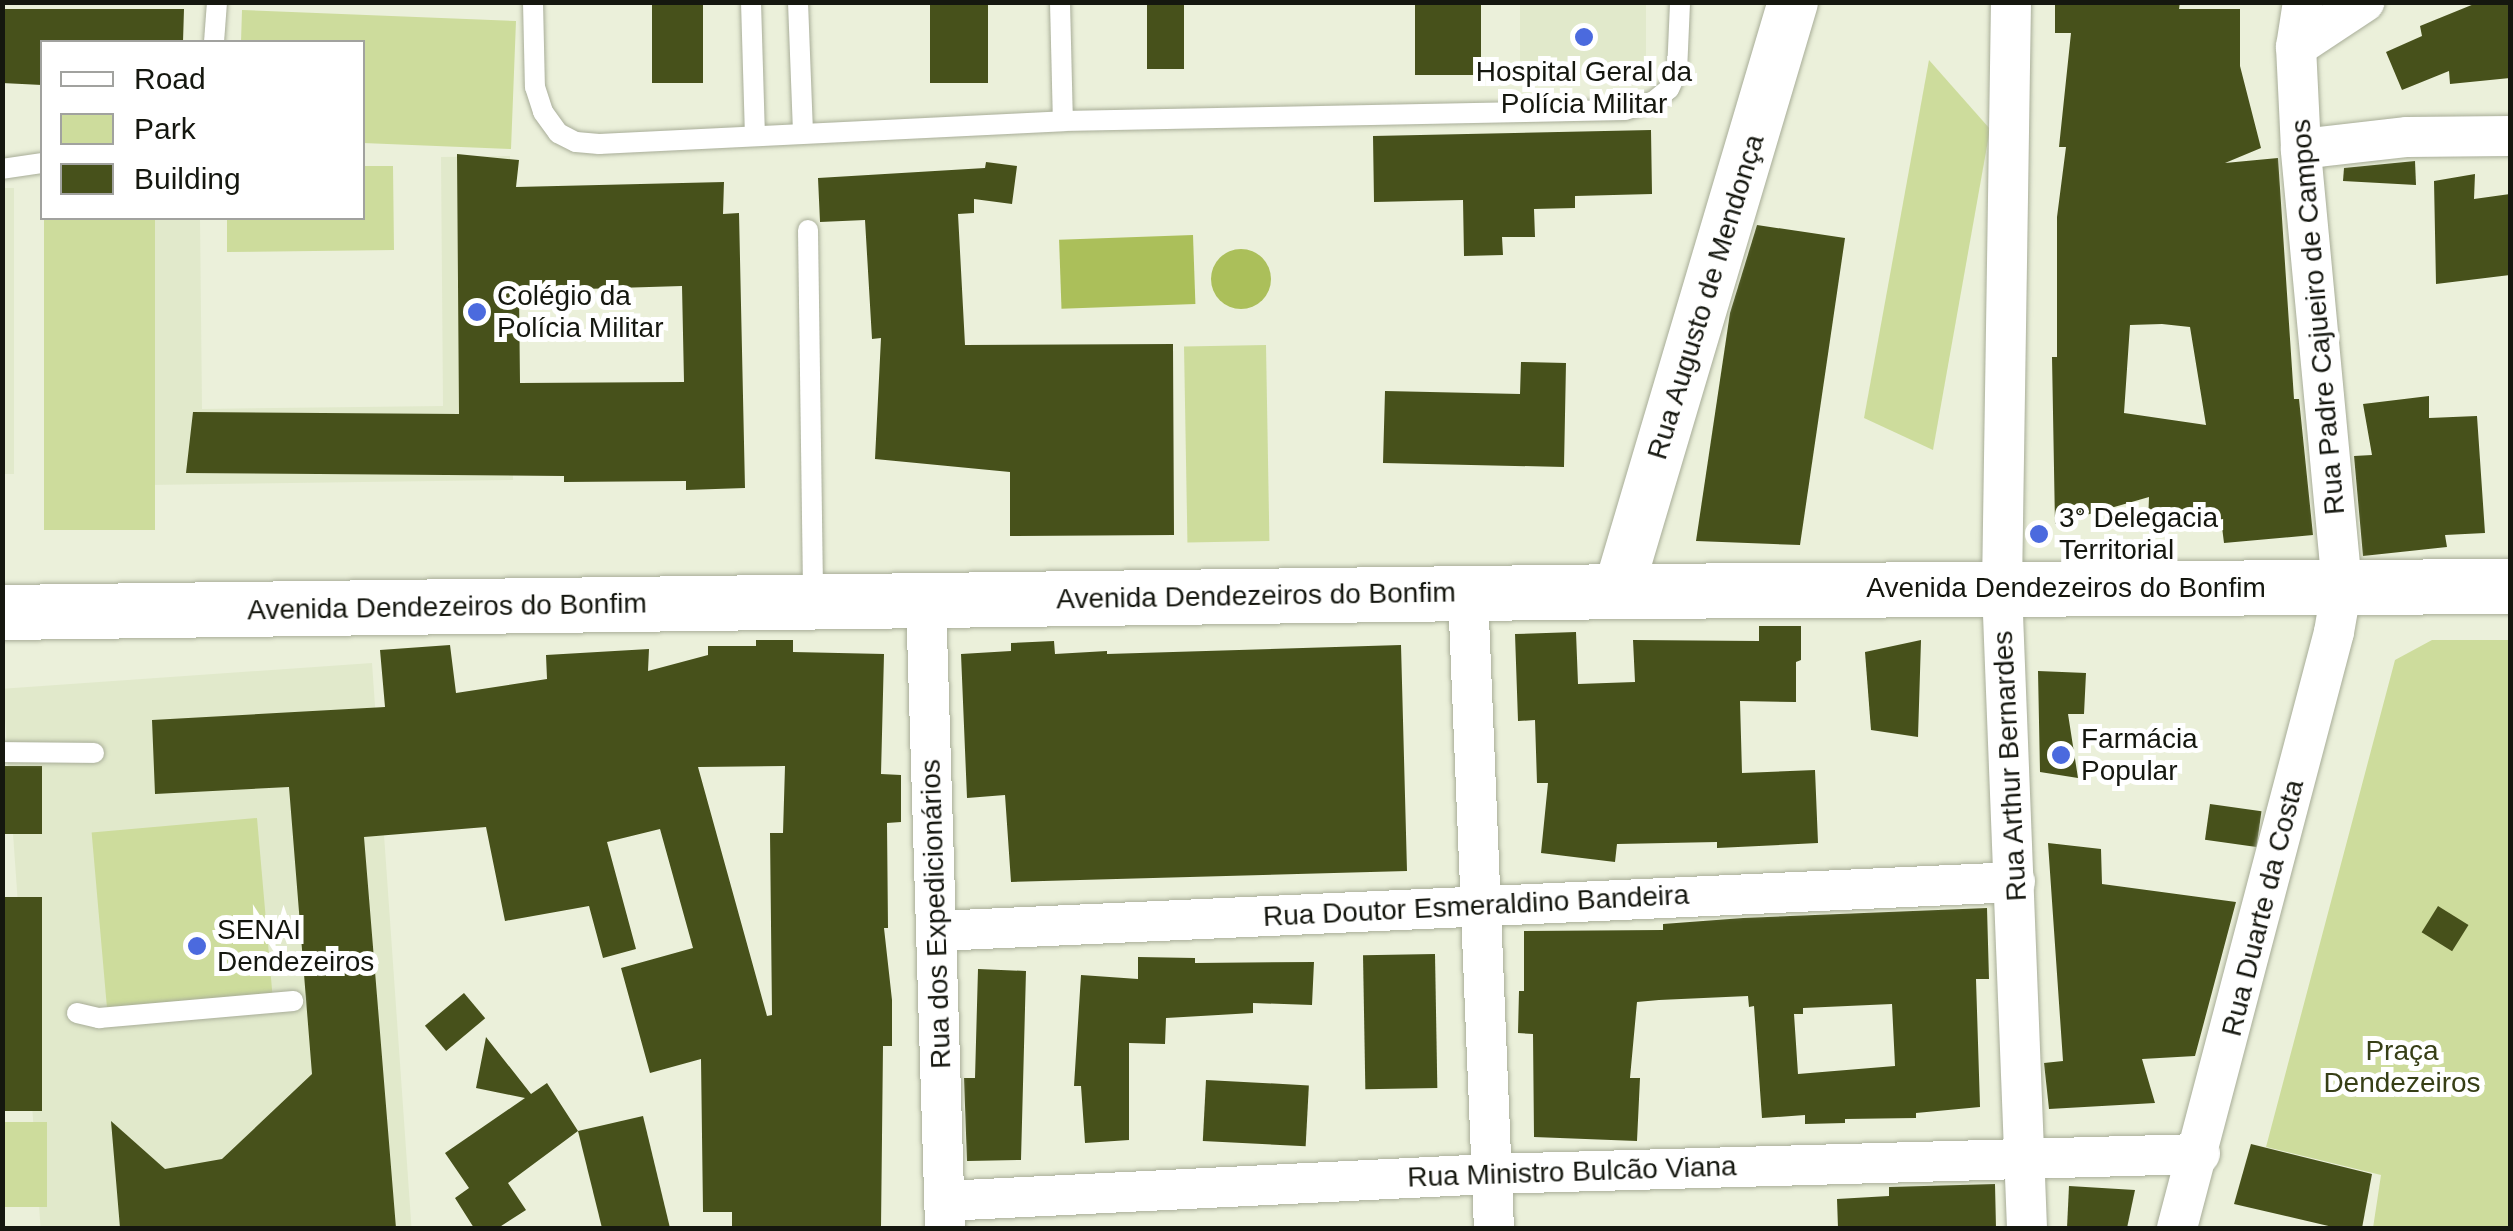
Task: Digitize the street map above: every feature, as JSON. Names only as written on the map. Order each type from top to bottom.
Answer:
[{"type":"main road","name":"Avenida Dendezeiros do Bonfim","points":[[2,612],[1618,590],[2510,586]]},
{"type":"street","name":"Rua Augusto de Mendonça","points":[[1618,590],[1793,2]]},
{"type":"street","name":"Rua Arthur Bernardes","points":[[2011,2],[2002,589],[2027,1228]]},
{"type":"street","name":"Rua Padre Cajueiro de Campos","points":[[2303,2],[2296,47],[2301,150],[2342,586]]},
{"type":"street","points":[[2296,47],[2364,2]]},
{"type":"street","points":[[2301,150],[2407,137],[2510,136]]},
{"type":"street","name":"Rua Duarte da Costa","points":[[2177,1228],[2200,1154],[2334,632],[2342,586]]},
{"type":"street","points":[[1468,593],[1494,1228]]},
{"type":"street","name":"Rua dos Expedicionários","points":[[926,600],[945,1215]]},
{"type":"street","name":"Rua Doutor Esmeraldino Bandeira","points":[[938,931],[2015,882]]},
{"type":"street","name":"Rua Ministro Bulcão Viana","points":[[945,1215],[1491,1174],[2200,1154]]},
{"type":"lane","points":[[214,40],[217,2]]},
{"type":"lane","points":[[533,2],[535,87],[543,112],[558,133],[576,142],[599,144],[1063,121],[1625,110],[1654,101],[1669,89],[1677,72],[1680,2]]},
{"type":"lane","points":[[751,2],[756,136]]},
{"type":"lane","points":[[798,2],[803,134]]},
{"type":"lane","points":[[1060,2],[1063,121]]},
{"type":"lane","points":[[2,169],[40,163]]},
{"type":"lane","points":[[808,230],[813,602]]},
{"type":"lane","points":[[2,752],[94,753]]},
{"type":"lane","points":[[77,1013],[99,1018],[292,1001]]},
{"type":"shaded area","name":"Hospital Geral da Polícia Militar","points":[[1520,3],[1646,3],[1646,75],[1520,75]]},
{"type":"shaded area","name":"Colégio da Polícia Militar","points":[[510,156],[513,480],[147,485],[144,220],[200,220],[202,409],[443,406],[441,157]]},
{"type":"shaded area","points":[[3,188],[14,188],[14,474],[3,474]]},
{"type":"shaded area","points":[[1193,235],[1195,304],[1061,309],[1059,240]]},
{"type":"shaded area","points":[[1241,249],[1262,258],[1271,279],[1262,300],[1241,309],[1220,300],[1211,279],[1220,258]]},
{"type":"shaded area","name":"SENAI Dendezeiros","points":[[372,663],[411,1228],[41,1228],[3,689]]},
{"type":"green space","points":[[242,10],[516,21],[511,149],[365,143],[365,40],[241,40]]},
{"type":"green space","points":[[1929,60],[1990,129],[1933,450],[1864,418]]},
{"type":"green space","points":[[365,166],[393,166],[394,250],[227,252],[227,220],[365,220]]},
{"type":"green space","points":[[44,220],[155,220],[155,530],[44,530]]},
{"type":"green space","points":[[1266,345],[1269,541],[1187,542],[1184,346]]},
{"type":"green space","name":"Praça Dendezeiros","points":[[2432,640],[2510,640],[2510,1228],[2373,1228],[2381,1175],[2266,1147],[2395,660]]},
{"type":"green space","points":[[257,818],[272,994],[107,1009],[92,832]]},
{"type":"green space","points":[[3,1122],[47,1122],[47,1207],[3,1207]]},
{"type":"building","points":[[652,2],[703,2],[703,83],[652,83]]},
{"type":"building","points":[[930,2],[988,2],[988,83],[930,83]]},
{"type":"building","points":[[1147,2],[1184,2],[1184,69],[1147,69]]},
{"type":"building","points":[[1415,2],[1481,2],[1481,75],[1415,75]]},
{"type":"building","points":[[2055,2],[2180,2],[2179,9],[2240,9],[2240,66],[2261,148],[2225,163],[2278,158],[2294,399],[2299,399],[2313,535],[2224,543],[2222,527],[2148,523],[2149,497],[2055,524],[2052,357],[2057,357],[2057,217],[2066,147],[2059,147],[2071,33],[2055,33]],"holes":[[[2130,325],[2190,327],[2206,425],[2124,413]]]},
{"type":"building","points":[[2479,2],[2510,2],[2510,78],[2450,84],[2449,71],[2402,90],[2386,52],[2422,36],[2420,26]]},
{"type":"building","points":[[2,9],[184,9],[183,40],[40,40],[40,85],[2,83]]},
{"type":"building","points":[[1651,130],[1652,194],[1575,196],[1575,208],[1534,209],[1535,237],[1502,237],[1503,255],[1464,256],[1463,200],[1374,202],[1373,136]]},
{"type":"building","points":[[457,154],[519,160],[516,187],[724,182],[723,214],[739,213],[745,488],[686,490],[686,481],[564,482],[564,476],[186,473],[193,412],[459,414]],"holes":[[[682,286],[684,382],[520,383],[519,291]]]},
{"type":"building","points":[[2415,161],[2416,185],[2343,181],[2344,168]]},
{"type":"building","points":[[986,162],[1017,166],[1012,204],[974,199],[974,213],[958,214],[965,345],[1173,344],[1174,535],[1010,536],[1010,472],[875,459],[881,338],[872,339],[865,220],[820,222],[818,178],[985,168]]},
{"type":"building","points":[[2475,174],[2474,199],[2510,194],[2510,275],[2436,284],[2434,181]]},
{"type":"building","points":[[1757,225],[1845,238],[1800,545],[1696,541],[1730,313]]},
{"type":"building","points":[[1521,362],[1566,363],[1564,467],[1383,463],[1385,391],[1520,394]]},
{"type":"building","points":[[2429,396],[2429,418],[2477,416],[2485,533],[2445,535],[2447,547],[2363,556],[2354,456],[2372,455],[2363,404]]},
{"type":"building","points":[[1759,626],[1801,626],[1801,660],[1796,662],[1796,702],[1740,701],[1742,773],[1815,770],[1818,843],[1717,848],[1717,842],[1617,844],[1615,862],[1541,853],[1548,783],[1537,783],[1535,720],[1518,721],[1515,634],[1576,632],[1578,684],[1635,682],[1633,640],[1759,641]]},
{"type":"building","points":[[756,640],[793,640],[793,652],[884,654],[881,774],[901,775],[901,822],[887,823],[888,928],[884,928],[892,1000],[892,1046],[883,1046],[881,1228],[732,1228],[732,1212],[703,1212],[701,1059],[650,1073],[621,968],[693,948],[660,829],[607,842],[636,949],[603,958],[589,906],[505,921],[486,827],[364,837],[396,1228],[120,1228],[111,1121],[165,1169],[222,1159],[312,1074],[289,787],[155,794],[152,720],[385,707],[380,650],[450,645],[456,693],[547,679],[546,655],[649,649],[648,671],[708,655],[708,646],[756,646]],"holes":[[[785,766],[783,833],[770,833],[772,1015],[767,1016],[698,767]]]},
{"type":"building","points":[[1921,640],[1918,737],[1871,730],[1865,652]]},
{"type":"building","points":[[1054,641],[1055,654],[1401,645],[1407,871],[1011,882],[1005,795],[967,798],[961,654],[1011,651],[1011,643]]},
{"type":"building","points":[[2038,671],[2086,673],[2084,714],[2068,714],[2078,778],[2040,772]]},
{"type":"building","points":[[2,766],[42,766],[42,834],[2,834]]},
{"type":"building","points":[[2210,804],[2261,811],[2256,847],[2205,840]]},
{"type":"building","points":[[2048,843],[2101,849],[2102,884],[2236,902],[2195,1056],[2142,1059],[2155,1103],[2049,1109],[2044,1063],[2063,1061]]},
{"type":"building","points":[[2,897],[42,897],[42,1111],[2,1111]]},
{"type":"building","points":[[2438,906],[2469,925],[2452,951],[2422,932]]},
{"type":"building","points":[[1987,908],[1989,979],[1976,979],[1980,1107],[1916,1113],[1916,1118],[1845,1119],[1845,1123],[1805,1124],[1805,1115],[1762,1118],[1754,1006],[1749,1007],[1748,996],[1659,1000],[1637,1002],[1630,1078],[1640,1078],[1637,1141],[1534,1137],[1533,1034],[1518,1033],[1519,991],[1524,991],[1524,931],[1663,930],[1663,924]],"holes":[[[1892,1004],[1895,1066],[1798,1074],[1794,1014],[1803,1014],[1803,1008]]]},
{"type":"building","points":[[1435,954],[1437,1088],[1365,1089],[1363,955]]},
{"type":"building","points":[[1138,957],[1195,958],[1195,963],[1314,962],[1312,1005],[1253,1003],[1253,1013],[1166,1018],[1165,1044],[1129,1043],[1129,1140],[1085,1143],[1081,1086],[1074,1086],[1081,975],[1138,979]]},
{"type":"building","points":[[978,969],[1026,971],[1021,1160],[967,1161],[964,1078],[975,1078]]},
{"type":"building","points":[[464,993],[485,1018],[446,1051],[425,1026]]},
{"type":"building","points":[[486,1037],[531,1094],[547,1083],[578,1131],[508,1183],[526,1210],[498,1228],[474,1228],[455,1198],[469,1188],[445,1153],[525,1098],[476,1088]]},
{"type":"building","points":[[1206,1080],[1309,1085],[1306,1146],[1203,1141]]},
{"type":"building","points":[[643,1116],[670,1228],[602,1228],[578,1131]]},
{"type":"building","points":[[2251,1144],[2372,1174],[2362,1228],[2337,1228],[2234,1204]]},
{"type":"building","points":[[1995,1184],[1996,1228],[1838,1228],[1837,1199],[1889,1196],[1889,1187]]},
{"type":"building","points":[[2069,1186],[2135,1190],[2127,1228],[2067,1228]]},
{"type":"place","name":"Hospital Geral da Polícia Militar","points":[[1584,37]]},
{"type":"place","name":"Colégio da Polícia Militar","points":[[477,312]]},
{"type":"place","name":"3° Delegacia Territorial","points":[[2039,534]]},
{"type":"place","name":"Farmácia Popular","points":[[2061,755]]},
{"type":"place","name":"SENAI Dendezeiros","points":[[197,946]]}]
